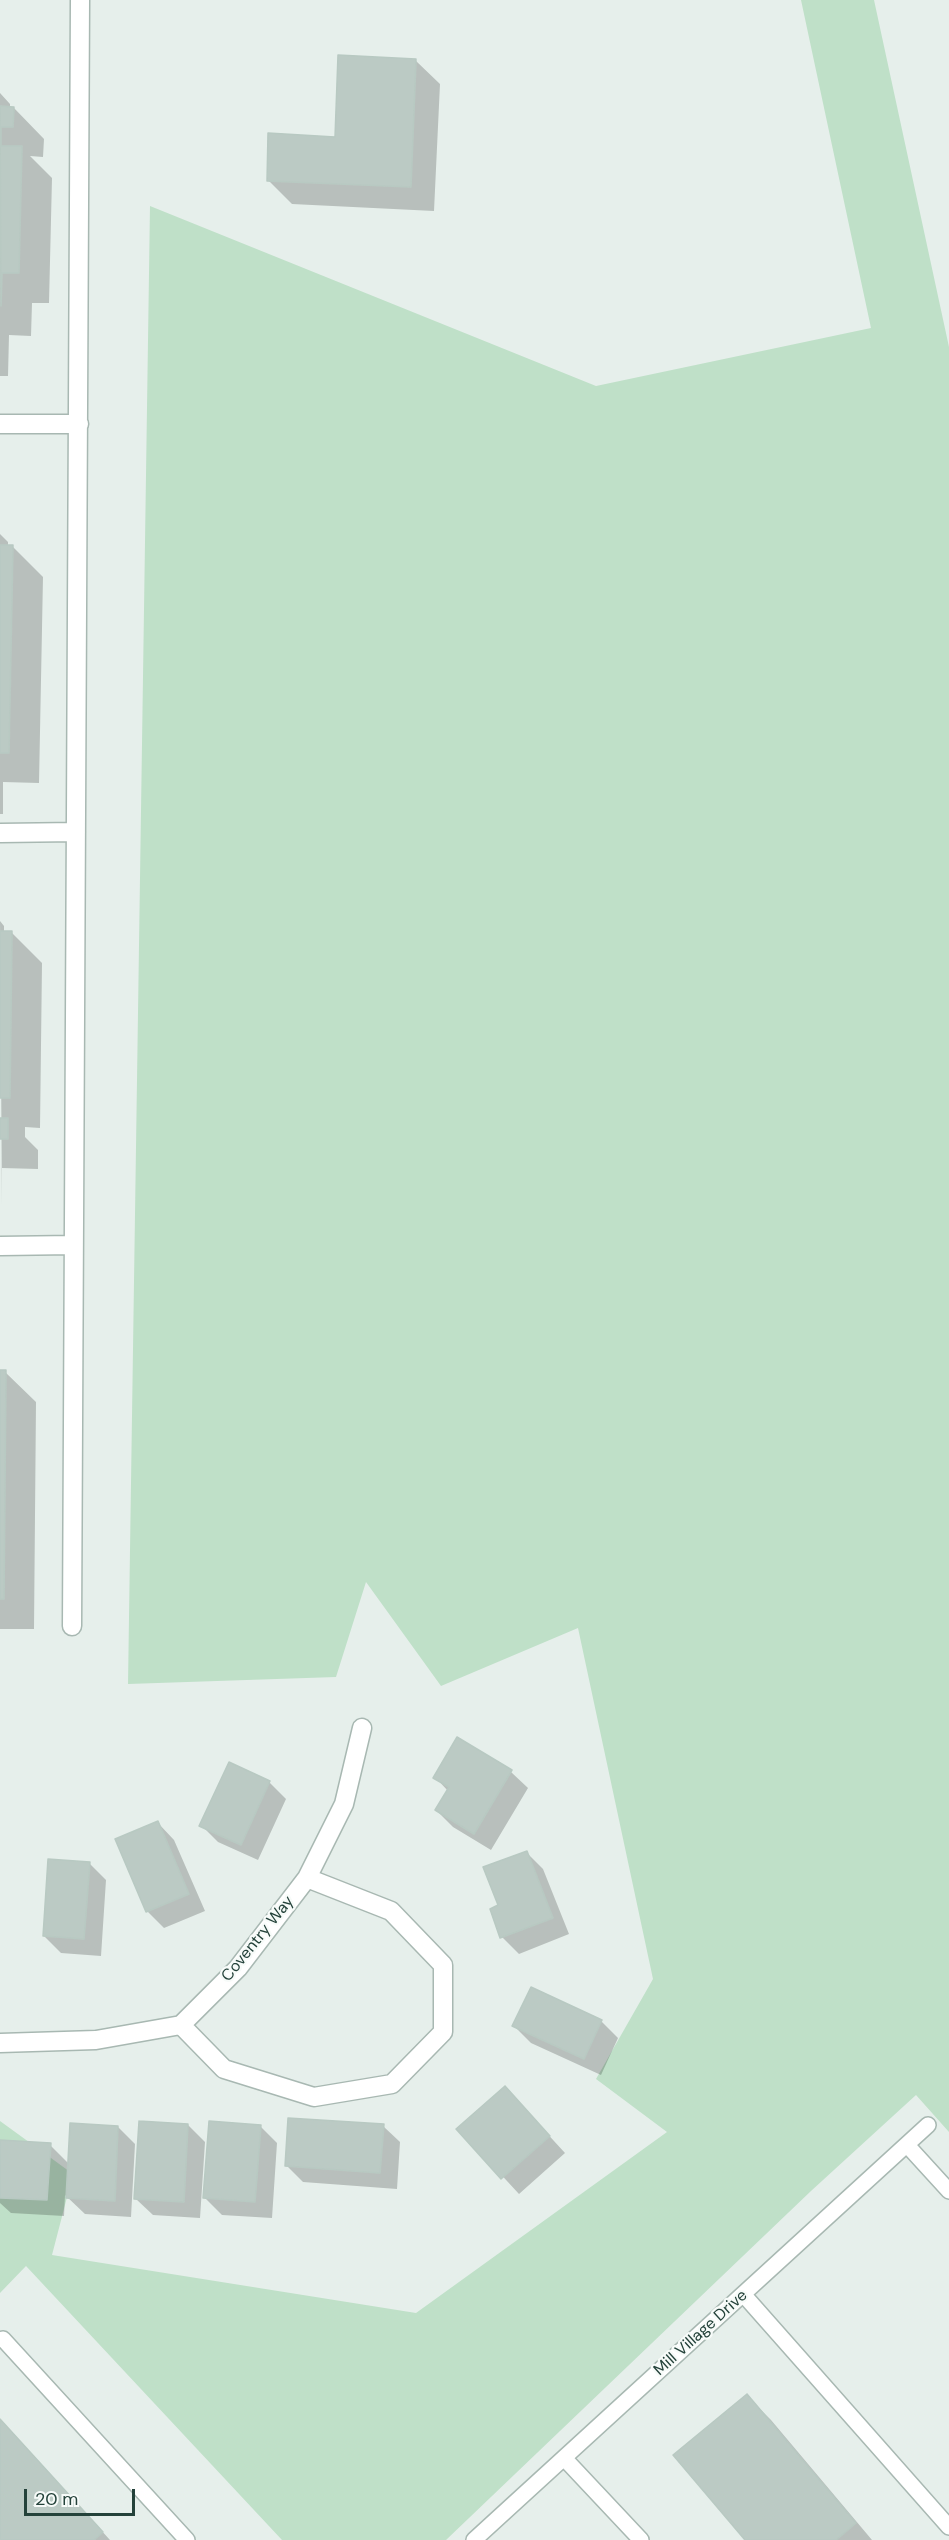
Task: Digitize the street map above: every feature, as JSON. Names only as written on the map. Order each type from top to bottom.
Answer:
[{"type":"street","points":[[72,1626],[72,1245],[80,0]]},
{"type":"street","points":[[0,424],[79,424]]},
{"type":"street","points":[[0,833],[76,832]]},
{"type":"street","points":[[0,1246],[72,1245]]},
{"type":"street","name":"Coventry Way","points":[[181,2025],[238,1968],[307,1878],[344,1804],[362,1728]]},
{"type":"street","points":[[0,2043],[96,2040],[181,2025],[224,2069],[314,2097],[392,2084],[443,2032],[443,1965],[391,1911],[307,1878]]},
{"type":"lane","name":"Mill Village Drive","points":[[474,2540],[928,2126]]},
{"type":"lane","points":[[907,2145],[949,2192]]},
{"type":"lane","points":[[743,2294],[949,2527]]},
{"type":"lane","points":[[3,2339],[187,2540]]},
{"type":"lane","points":[[564,2458],[641,2540]]},
{"type":"green space","points":[[801,0],[874,0],[949,347],[949,2132],[916,2095],[811,2191],[446,2540],[282,2540],[26,2266],[0,2293],[0,2121],[73,2174],[52,2255],[416,2313],[667,2132],[596,2079],[653,1979],[578,1628],[441,1686],[366,1582],[336,1677],[128,1684],[150,206],[596,386],[871,328]]},
{"type":"building","points":[[338,55],[416,59],[411,187],[267,181],[268,133],[335,137]]},
{"type":"building","points":[[0,106],[14,107],[13,127],[1,127],[1,146],[22,146],[19,273],[2,273],[1,306]]},
{"type":"building","points":[[0,545],[13,545],[9,753],[0,753]]},
{"type":"building","points":[[0,931],[12,931],[10,1098],[0,1098]]},
{"type":"building","points":[[0,1118],[8,1118],[8,1139],[0,1139]]},
{"type":"building","points":[[0,1370],[6,1370],[4,1599],[0,1599]]},
{"type":"building","points":[[457,1737],[512,1770],[474,1834],[435,1810],[449,1787],[433,1778]]},
{"type":"building","points":[[229,1762],[270,1781],[241,1845],[199,1826]]},
{"type":"building","points":[[158,1821],[189,1894],[146,1912],[115,1839]]},
{"type":"building","points":[[527,1851],[553,1918],[500,1938],[490,1909],[498,1905],[483,1867]]},
{"type":"building","points":[[48,1859],[90,1862],[84,1939],[43,1936]]},
{"type":"building","points":[[531,1987],[602,2020],[584,2059],[512,2026]]},
{"type":"building","points":[[505,2086],[550,2136],[501,2179],[456,2129]]},
{"type":"building","points":[[288,2118],[384,2124],[380,2173],[285,2166]]},
{"type":"building","points":[[139,2121],[188,2124],[184,2202],[134,2199]]},
{"type":"building","points":[[209,2121],[261,2125],[255,2202],[203,2198]]},
{"type":"building","points":[[70,2123],[118,2126],[115,2201],[66,2198]]},
{"type":"building","points":[[0,2140],[51,2143],[47,2200],[0,2198]]},
{"type":"building","points":[[747,2394],[856,2523],[836,2540],[745,2540],[673,2455]]},
{"type":"building","points":[[0,2419],[103,2532],[94,2540],[0,2540]]}]
